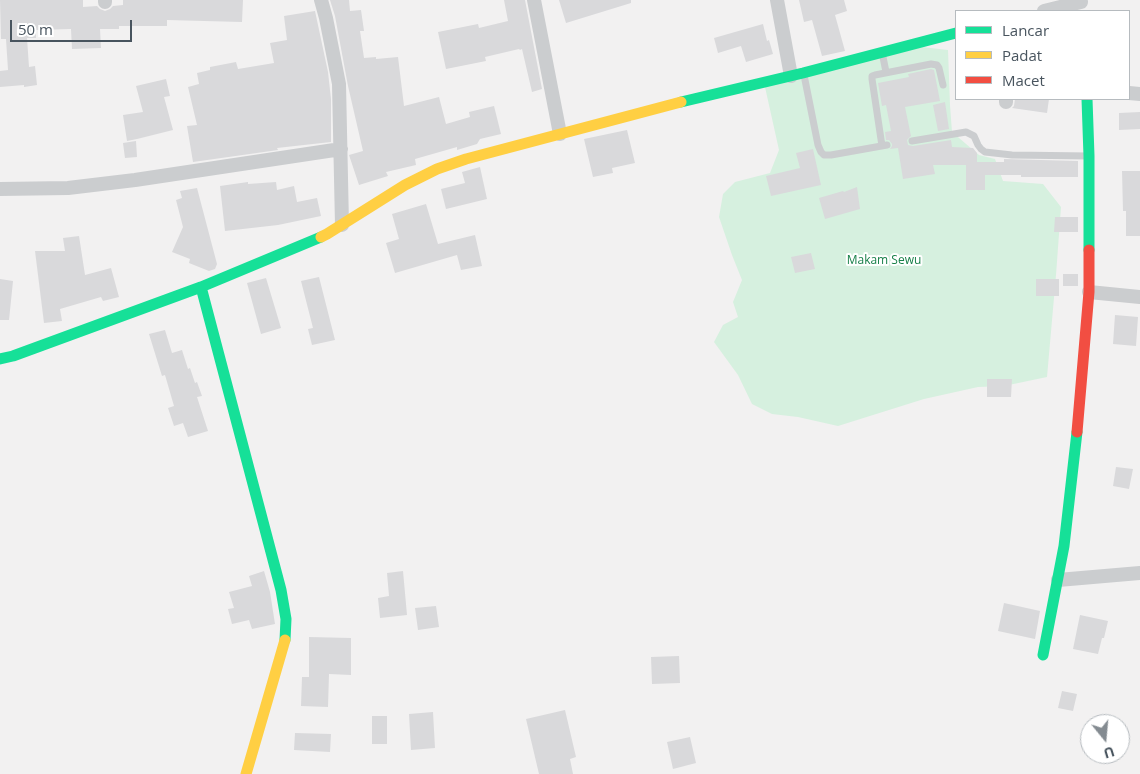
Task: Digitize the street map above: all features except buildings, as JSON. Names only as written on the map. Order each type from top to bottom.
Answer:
[{"type":"street","points":[[321,0],[339,84],[342,225]]},
{"type":"street","points":[[534,0],[560,134]]},
{"type":"street","points":[[776,0],[797,74]]},
{"type":"street","points":[[1049,10],[1081,4]]},
{"type":"street","points":[[0,358],[13,356],[201,288],[327,234],[405,184],[466,159],[667,105],[955,33]]},
{"type":"street","points":[[1043,655],[1064,546],[1077,436],[1089,292],[1087,100]]},
{"type":"street","points":[[0,189],[68,188],[341,149]]},
{"type":"street","points":[[201,288],[286,619],[285,641],[246,774]]},
{"type":"street","points":[[1089,292],[1140,297]]},
{"type":"street","points":[[1058,580],[1140,573]]},
{"type":"lane","points":[[882,52],[886,72]]},
{"type":"lane","points":[[797,74],[818,146],[824,155],[884,145],[872,79],[872,76],[875,74],[931,64],[937,65],[939,68],[943,85]]},
{"type":"lane","points":[[912,140],[966,132],[974,136],[981,149],[986,152],[1012,155],[1089,156]]},
{"type":"green space","name":"Makam Sewu","points":[[922,47],[948,50],[952,132],[979,155],[995,159],[1003,181],[1043,184],[1061,207],[1047,377],[1004,386],[978,387],[924,399],[838,426],[798,417],[772,414],[752,404],[738,375],[714,342],[723,325],[738,317],[733,302],[742,280],[719,217],[723,194],[735,182],[770,173],[779,150],[765,87]]},
{"type":"traffic: fast","points":[[681,102],[803,73],[955,33]]},
{"type":"traffic: fast","points":[[1087,100],[1089,250]]},
{"type":"traffic: fast","points":[[0,359],[13,356],[201,287],[321,237]]},
{"type":"traffic: fast","points":[[201,287],[281,590],[286,619],[285,640]]},
{"type":"traffic: fast","points":[[1043,655],[1064,546],[1077,432]]},
{"type":"traffic: slow","points":[[321,237],[405,185],[437,169],[466,159],[681,102]]},
{"type":"traffic: slow","points":[[246,774],[285,640]]},
{"type":"traffic: jam","points":[[1077,432],[1089,292],[1089,250]]}]
